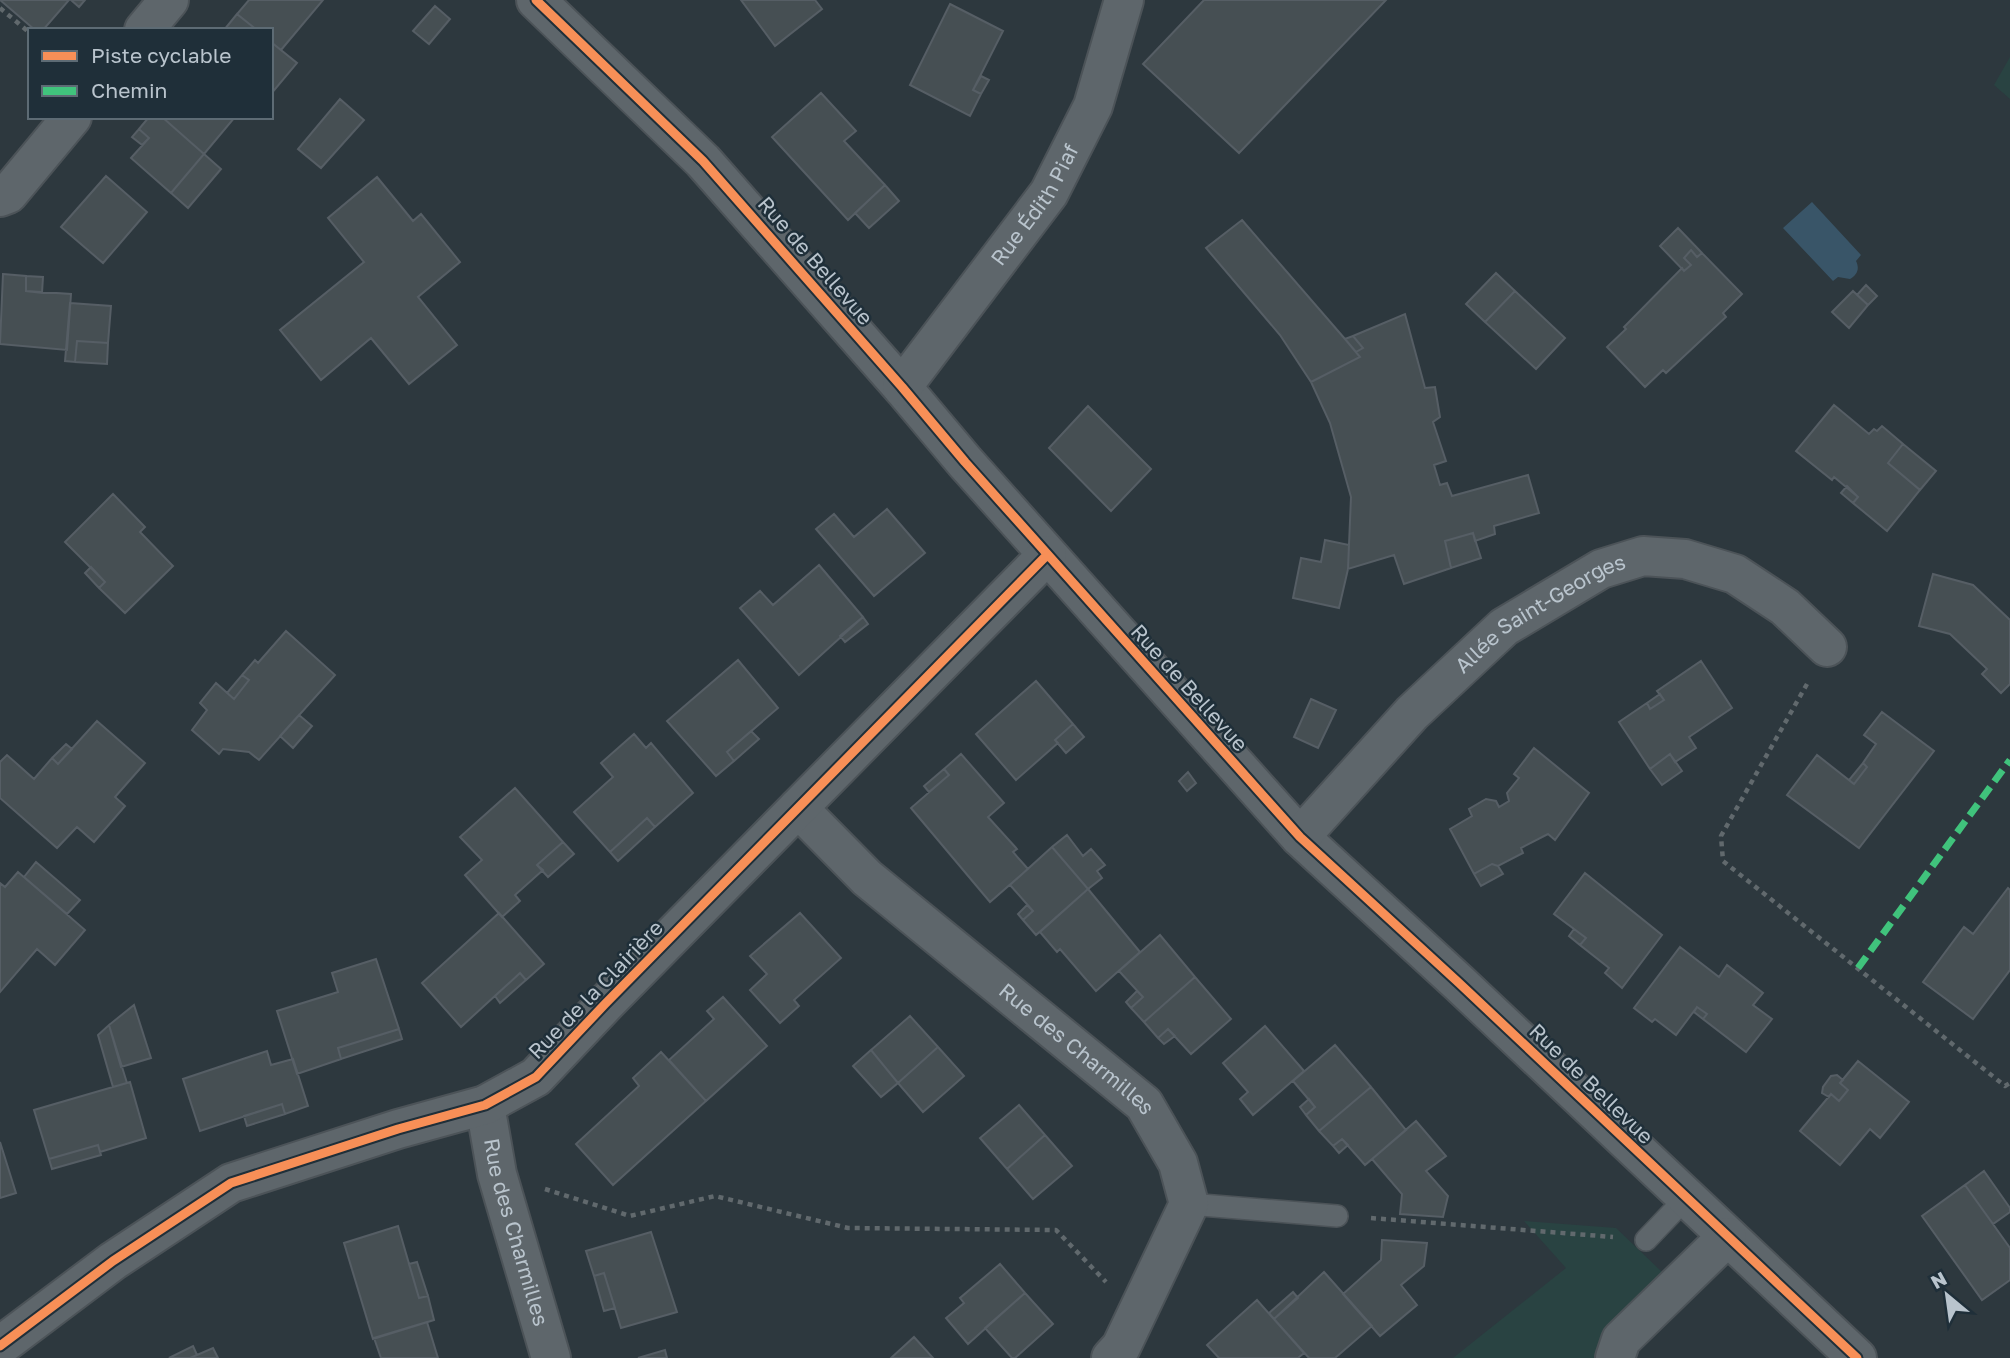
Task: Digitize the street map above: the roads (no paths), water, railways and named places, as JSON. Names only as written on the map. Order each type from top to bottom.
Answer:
[{"type":"street","points":[[146,28],[169,0]]},
{"type":"street","name":"Rue de Bellevue","points":[[536,0],[703,161],[1047,555],[1300,837],[1857,1358]]},
{"type":"street","name":"Rue Édith Piaf","points":[[902,387],[1049,192],[1093,106],[1124,0]]},
{"type":"street","points":[[0,197],[8,194],[70,119]]},
{"type":"street","name":"Rue de la Clairière","points":[[0,1346],[113,1261],[231,1183],[398,1129],[485,1105],[536,1077],[1047,555]]},
{"type":"street","name":"Allée Saint-Georges","points":[[1300,837],[1412,713],[1504,627],[1601,569],[1643,556],[1685,559],[1735,574],[1785,607],[1827,647]]},
{"type":"street","name":"Rue des Charmilles","points":[[798,808],[867,878],[1144,1104],[1178,1163],[1189,1204]]},
{"type":"street","name":"Rue des Charmilles","points":[[485,1105],[497,1174],[551,1358]]},
{"type":"street","points":[[1111,1358],[1121,1347],[1189,1204]]},
{"type":"street","points":[[1615,1358],[1621,1340],[1727,1237]]},
{"type":"lane","points":[[1646,1240],[1686,1198]]},
{"type":"lane","points":[[1189,1204],[1337,1216]]},
{"type":"water","points":[[1812,202],[1861,255],[1856,261],[1857,272],[1850,279],[1838,277],[1833,281],[1783,228]]}]
